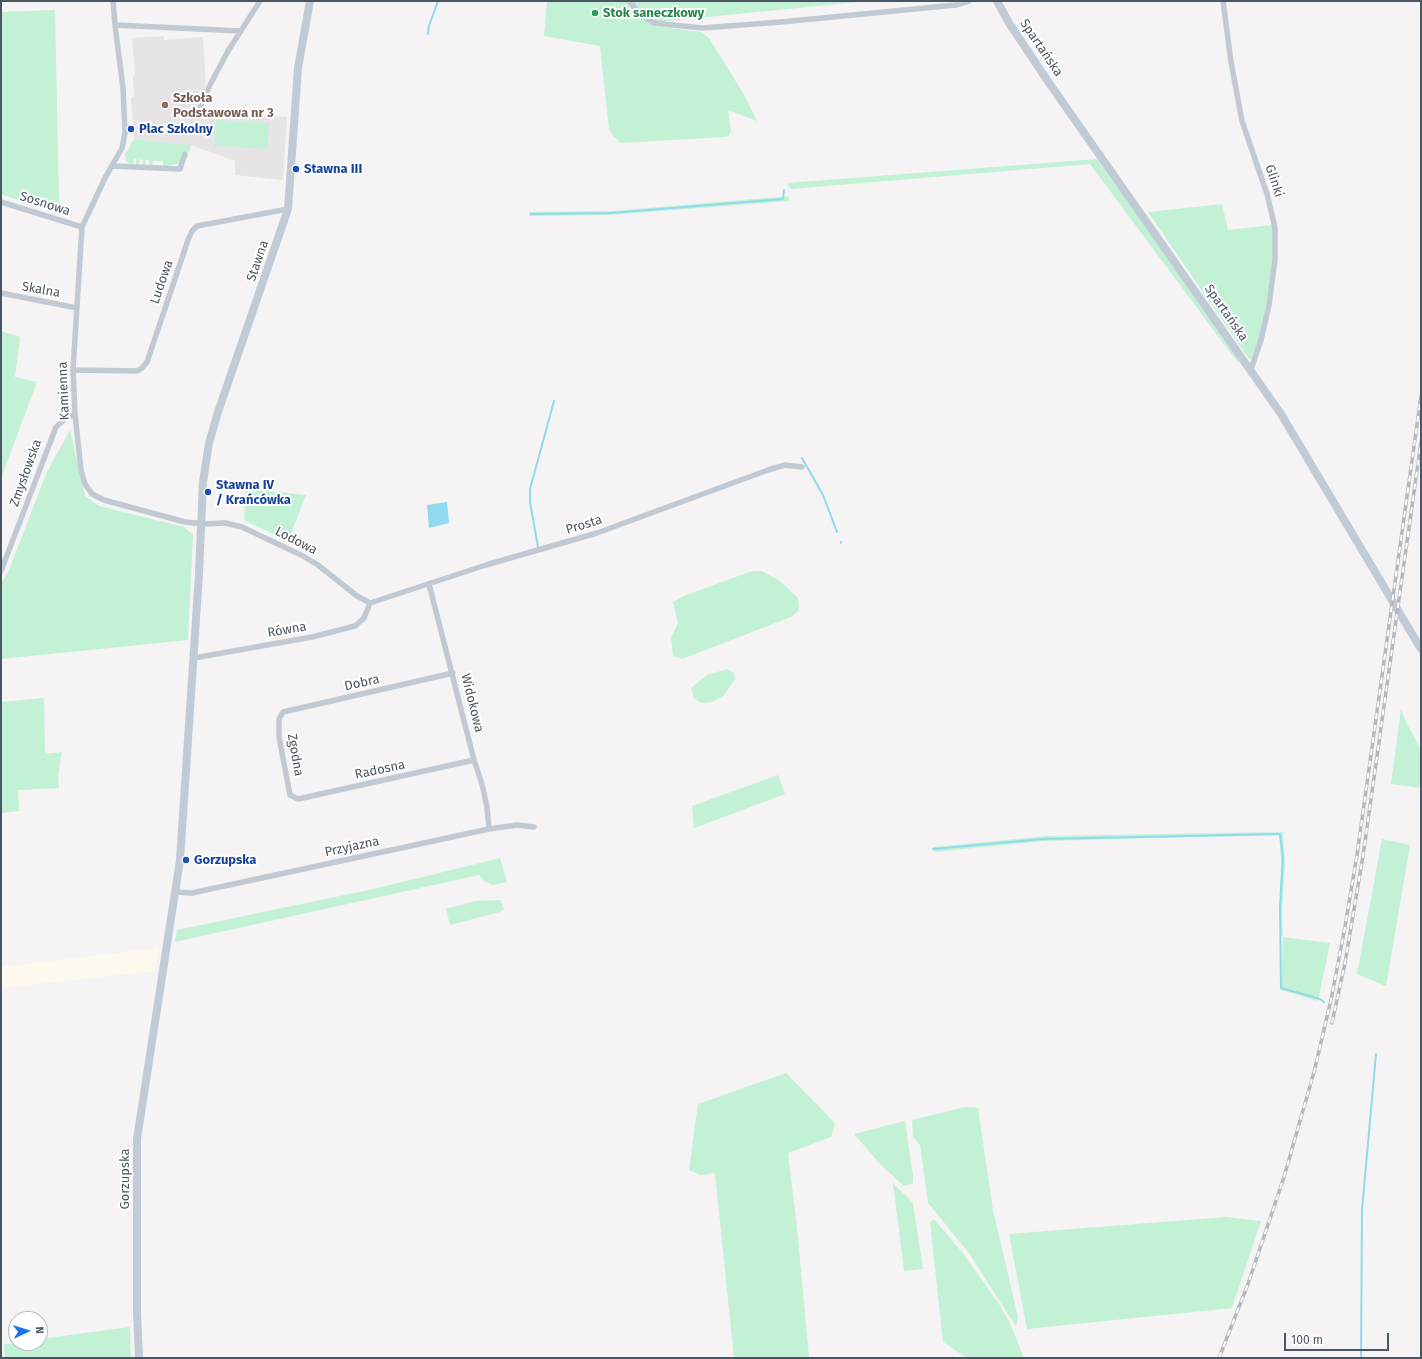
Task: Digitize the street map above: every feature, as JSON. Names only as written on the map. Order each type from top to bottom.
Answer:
[{"type":"street","name":"Kamienna","points":[[113,1],[126,118],[125,137],[122,148],[106,176],[82,228],[73,370],[75,414],[81,470],[85,484],[92,494],[104,500],[179,520],[201,524]]},
{"type":"street","points":[[200,108],[224,58],[260,1]]},
{"type":"street","name":"Stawna","points":[[201,524],[203,482],[212,434],[288,209],[298,68],[310,1]]},
{"type":"street","points":[[630,1],[639,14],[654,23],[685,27],[715,28],[956,5],[969,1]]},
{"type":"street","name":"Spartańska","points":[[997,1],[1009,24],[1047,80],[1251,369],[1281,414],[1421,649]]},
{"type":"street","name":"Glinki","points":[[1223,1],[1231,62],[1242,121],[1267,194],[1275,228],[1275,260],[1269,305],[1261,340],[1251,369]]},
{"type":"street","points":[[115,24],[241,31]]},
{"type":"street","points":[[112,166],[180,169],[185,154]]},
{"type":"street","name":"Sosnowa","points":[[1,202],[82,228]]},
{"type":"street","name":"Ludowa","points":[[73,370],[137,371],[142,368],[147,362],[188,240],[192,231],[197,226],[288,209]]},
{"type":"street","name":"Skalna","points":[[1,293],[77,308]]},
{"type":"street","name":"Zmysłowska","points":[[1,571],[54,432],[59,423],[75,414]]},
{"type":"street","name":"Prosta","points":[[370,603],[520,555],[597,533],[768,470],[786,465],[802,466]]},
{"type":"street","name":"Lodowa","points":[[201,524],[235,525],[276,542],[318,565],[357,596],[370,603]]},
{"type":"street","name":"Gorzupska","points":[[139,1358],[137,1323],[137,1139],[176,892],[183,838],[201,524]]},
{"type":"street","name":"Widokowa","points":[[429,584],[486,801],[489,829]]},
{"type":"street","name":"Równa","points":[[194,658],[312,637],[354,626],[364,618],[370,603]]},
{"type":"street","name":"Dobra","points":[[279,719],[283,712],[453,673]]},
{"type":"street","name":"Zgodna","points":[[279,719],[279,737],[290,795]]},
{"type":"street","name":"Radosna","points":[[290,795],[298,799],[474,760]]},
{"type":"street","name":"Przyjazna","points":[[176,892],[192,893],[489,829],[517,825],[534,827]]},
{"type":"shaded area","name":"Szkoła Podstawowa nr 3","points":[[164,36],[164,40],[203,37],[206,86],[197,108],[204,111],[287,117],[283,180],[235,175],[235,161],[191,145],[134,139],[131,97],[134,97],[133,76],[135,75],[132,38]]},
{"type":"shaded area","points":[[159,948],[155,971],[1,988],[1,967]]},
{"type":"green space","points":[[547,1],[868,1],[667,21],[654,26],[701,32],[709,38],[743,93],[757,121],[728,110],[731,131],[729,136],[621,143],[613,136],[609,129],[600,46],[544,36]]},
{"type":"green space","points":[[55,10],[59,203],[49,211],[1,194],[1,12]]},
{"type":"green space","points":[[216,120],[269,123],[267,149],[215,146]]},
{"type":"green space","points":[[134,139],[191,145],[189,152],[184,151],[180,163],[163,167],[163,161],[153,161],[152,166],[149,165],[149,160],[146,160],[145,165],[142,165],[143,160],[140,159],[139,165],[136,165],[136,159],[134,159],[133,164],[130,164],[126,161],[125,155]]},
{"type":"green space","points":[[1097,159],[1238,357],[1238,363],[1090,164],[790,189],[787,183]]},
{"type":"green space","points":[[789,196],[789,201],[610,215],[529,216],[529,212],[613,211]]},
{"type":"green space","points":[[1222,204],[1228,230],[1273,225],[1272,266],[1265,311],[1261,335],[1251,359],[1249,359],[1148,212]]},
{"type":"green space","points":[[1,331],[20,337],[15,377],[37,382],[1,478]]},
{"type":"green space","points":[[70,430],[85,496],[99,506],[184,527],[193,535],[188,640],[1,659],[1,584],[9,570],[46,474]]},
{"type":"green space","points":[[246,489],[306,495],[288,541],[244,520]]},
{"type":"green space","points":[[752,571],[762,571],[780,581],[798,598],[799,610],[791,617],[682,659],[673,656],[671,638],[678,623],[673,602],[684,596]]},
{"type":"green space","points":[[727,669],[734,673],[735,679],[724,695],[712,702],[701,703],[694,698],[691,688],[707,675]]},
{"type":"green space","points":[[44,698],[45,754],[62,752],[58,775],[59,788],[18,790],[19,811],[1,813],[1,702]]},
{"type":"green space","points":[[1401,709],[1405,720],[1421,750],[1421,788],[1391,784]]},
{"type":"green space","points":[[778,775],[785,794],[694,828],[692,806]]},
{"type":"green space","points":[[1283,832],[1285,864],[1282,912],[1283,934],[1281,937],[1279,912],[1281,860],[1279,835],[1044,841],[934,852],[933,847],[1047,836]]},
{"type":"green space","points":[[1382,839],[1410,845],[1386,986],[1357,974]]},
{"type":"green space","points":[[500,858],[507,882],[493,885],[484,881],[479,875],[175,942],[177,930],[378,888]]},
{"type":"green space","points":[[500,900],[504,909],[500,912],[450,925],[446,909],[475,901]]},
{"type":"green space","points":[[1283,937],[1330,943],[1318,1001],[1281,990]]},
{"type":"green space","points":[[786,1073],[835,1123],[831,1137],[788,1153],[797,1227],[809,1358],[734,1358],[715,1173],[700,1175],[689,1170],[698,1104]]},
{"type":"green space","points":[[965,1107],[978,1108],[993,1210],[1018,1317],[1016,1327],[969,1253],[928,1203],[920,1145],[913,1137],[912,1120]]},
{"type":"green space","points":[[905,1121],[913,1183],[904,1186],[880,1164],[854,1134]]},
{"type":"green space","points":[[893,1183],[913,1203],[923,1269],[904,1271]]},
{"type":"green space","points":[[1226,1217],[1261,1221],[1232,1308],[1027,1329],[1009,1234]]},
{"type":"green space","points":[[934,1219],[962,1252],[999,1304],[1010,1323],[1024,1358],[967,1358],[943,1342],[930,1222]]},
{"type":"green space","points":[[130,1327],[131,1358],[5,1358],[4,1344],[8,1344],[8,1351],[48,1351],[48,1338]]},
{"type":"water","points":[[447,502],[449,523],[429,528],[427,505]]},
{"type":"waterway","points":[[428,34],[429,26],[438,1]]},
{"type":"waterway","points":[[531,214],[611,213],[783,199],[784,190]]},
{"type":"waterway","points":[[538,547],[530,502],[530,489],[554,401]]},
{"type":"waterway","points":[[802,458],[823,495],[837,532]]},
{"type":"waterway","points":[[933,849],[1043,839],[1280,834],[1283,858],[1280,907],[1281,988],[1320,999],[1324,1002]]},
{"type":"waterway","points":[[1361,1358],[1362,1210],[1376,1054]]},
{"type":"railway","points":[[1219,1358],[1248,1284],[1284,1177],[1314,1072],[1331,1000],[1357,855],[1421,396]]},
{"type":"railway","points":[[1332,1023],[1345,963],[1363,856],[1421,442]]},
{"type":"place","name":"Stok saneczkowy","points":[[595,13]]},
{"type":"place","name":"Szkoła Podstawowa nr 3","points":[[165,105]]},
{"type":"place","name":"Plac Szkolny","points":[[131,129]]},
{"type":"place","name":"Stawna III","points":[[296,169]]},
{"type":"place","name":"Stawna IV / Krańcówka","points":[[208,492]]},
{"type":"place","name":"Gorzupska","points":[[186,860]]}]
